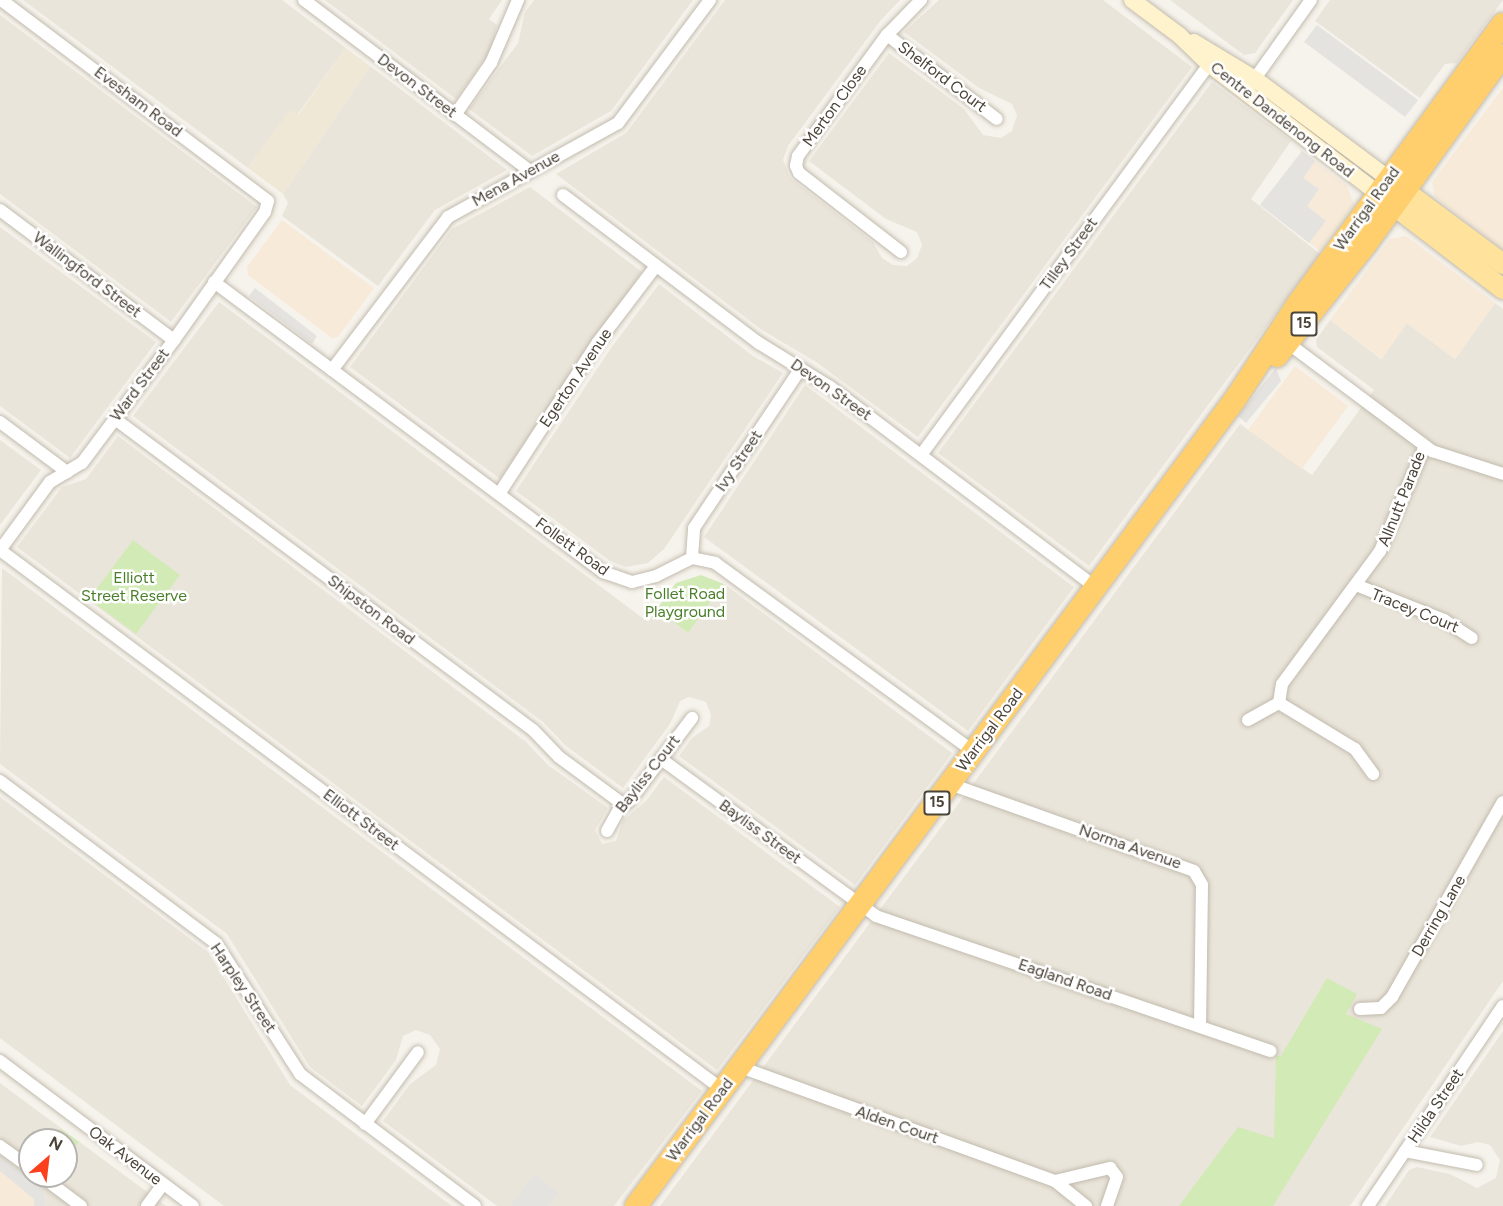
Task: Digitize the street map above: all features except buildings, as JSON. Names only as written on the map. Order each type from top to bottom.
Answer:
[{"type":"highway","name":"Warrigal Road","points":[[1392,192],[1503,24]]},
{"type":"highway","name":"Warrigal Road","points":[[636,1206],[1236,398],[1283,339],[1392,192],[1503,55]]},
{"type":"main road","name":"Centre Dandenong Road","points":[[1132,0],[1392,192],[1503,264]]},
{"type":"main road","name":"Centre Dandenong Road","points":[[1392,192],[1503,289]]},
{"type":"street","name":"Evesham Road","points":[[2,0],[264,196],[267,207]]},
{"type":"street","name":"Devon Street","points":[[304,0],[530,171]]},
{"type":"street","points":[[455,115],[491,63],[518,0]]},
{"type":"street","name":"Mena Avenue","points":[[332,369],[438,227],[448,217],[618,123],[710,0]]},
{"type":"street","name":"Merton Close","points":[[901,252],[799,173],[796,166],[798,156],[887,35],[921,0]]},
{"type":"street","points":[[1250,86],[1311,0]]},
{"type":"street","name":"Shelford Court","points":[[887,35],[997,119]]},
{"type":"street","name":"Tilley Street","points":[[921,455],[1214,59]]},
{"type":"street","name":"Devon Street","points":[[563,195],[759,343],[801,368],[1097,588]]},
{"type":"street","name":"Ward Street","points":[[0,550],[50,482],[82,463],[174,340],[267,207]]},
{"type":"street","name":"Wallingford Street","points":[[0,210],[174,340]]},
{"type":"street","name":"Egerton Avenue","points":[[499,494],[598,342],[656,266]]},
{"type":"street","name":"Follett Road","points":[[214,282],[603,572],[619,580],[639,582],[692,558]]},
{"type":"street","name":"Allnutt Parade","points":[[1279,702],[1277,695],[1282,684],[1380,551],[1425,446],[1283,339]]},
{"type":"street","name":"Ivy Street","points":[[692,558],[693,528],[801,368]]},
{"type":"street","name":"Shipston Road","points":[[115,419],[533,730],[559,757],[624,805]]},
{"type":"street","points":[[0,422],[67,472]]},
{"type":"street","points":[[1425,446],[1441,455],[1503,474]]},
{"type":"street","name":"Elliott Street","points":[[0,550],[723,1090]]},
{"type":"street","points":[[692,558],[709,560],[726,569],[974,752]]},
{"type":"street","name":"Tracey Court","points":[[1356,585],[1444,620],[1472,638]]},
{"type":"street","points":[[1248,720],[1279,702],[1355,749],[1373,774]]},
{"type":"street","name":"Bayliss Court","points":[[607,831],[624,805],[692,718]]},
{"type":"street","name":"Bayliss Street","points":[[661,759],[860,906]]},
{"type":"street","name":"Harpley Street","points":[[0,780],[216,943],[300,1074],[475,1206]]},
{"type":"street","name":"Norma Avenue","points":[[950,784],[1194,871],[1202,885],[1200,1026]]},
{"type":"street","name":"Derring Lane","points":[[1359,1009],[1381,1008],[1392,997],[1503,801]]},
{"type":"street","name":"Eagland Road","points":[[860,906],[887,920],[1271,1051]]},
{"type":"street","name":"Hilda Street","points":[[1368,1206],[1503,1006]]},
{"type":"street","points":[[365,1124],[418,1052]]},
{"type":"street","name":"Oak Avenue","points":[[0,1061],[193,1206]]},
{"type":"street","name":"Alden Court","points":[[740,1067],[1055,1181],[1086,1206]]},
{"type":"street","points":[[0,1146],[18,1159]]},
{"type":"street","points":[[1405,1151],[1477,1165]]},
{"type":"street","points":[[1055,1181],[1110,1168],[1117,1177],[1107,1206]]},
{"type":"street","points":[[147,1206],[163,1184]]},
{"type":"street","points":[[56,1188],[81,1206]]},
{"type":"shaded area","points":[[23,0],[282,0],[346,48],[297,115],[290,111],[248,168]]},
{"type":"shaded area","points":[[325,0],[502,0],[489,19],[497,25],[491,50],[456,99]]},
{"type":"shaded area","points":[[534,0],[693,0],[611,111],[532,156],[469,109],[518,43],[525,12]]},
{"type":"shaded area","points":[[725,0],[900,0],[881,20],[788,146],[783,160],[790,178],[873,242],[882,258],[893,265],[907,266],[917,258],[922,245],[917,232],[886,219],[809,161],[889,53],[964,109],[983,135],[1001,138],[1012,131],[1017,115],[1012,104],[979,88],[904,32],[939,0],[1103,0],[1192,67],[918,437],[816,362],[762,330],[556,174],[626,133]]},
{"type":"shaded area","points":[[1170,0],[1293,0],[1255,53],[1244,55]]},
{"type":"shaded area","points":[[1330,0],[1503,0],[1457,63],[1445,64],[1420,98],[1315,21]]},
{"type":"shaded area","points":[[0,15],[257,207],[171,322],[0,194]]},
{"type":"shaded area","points":[[1317,25],[1418,100],[1405,117],[1304,42]]},
{"type":"shaded area","points":[[346,48],[370,66],[283,194],[248,168],[290,110],[298,115]]},
{"type":"shaded area","points":[[370,66],[507,170],[435,210],[378,286],[282,216],[288,203],[283,194]]},
{"type":"shaded area","points":[[1212,82],[1291,141],[1251,199],[1320,254],[1089,566],[938,453]]},
{"type":"shaded area","points":[[1503,88],[1503,250],[1435,197],[1432,182]]},
{"type":"shaded area","points":[[1302,151],[1347,186],[1354,204],[1320,251],[1260,205]]},
{"type":"shaded area","points":[[1302,151],[1315,161],[1303,178],[1319,189],[1307,206],[1326,221],[1309,243],[1260,205]]},
{"type":"shaded area","points":[[530,187],[642,272],[500,479],[350,367],[452,229]]},
{"type":"shaded area","points":[[282,220],[374,288],[338,337],[332,338],[248,275],[247,267]]},
{"type":"shaded area","points":[[0,227],[156,342],[70,458],[0,406]]},
{"type":"shaded area","points":[[1406,236],[1495,303],[1455,359],[1407,323],[1382,359],[1330,320],[1390,239]]},
{"type":"shaded area","points":[[659,284],[753,356],[783,373],[664,549],[648,563],[626,567],[610,561],[516,491],[611,348]]},
{"type":"shaded area","points":[[255,288],[317,336],[312,344],[249,296]]},
{"type":"shaded area","points":[[219,302],[648,622],[657,609],[688,633],[724,584],[952,753],[855,885],[679,756],[692,738],[709,726],[711,715],[706,702],[689,697],[680,701],[670,724],[623,788],[566,746],[543,722],[133,416]]},
{"type":"shaded area","points":[[1495,303],[1503,309],[1503,981],[1350,1206],[660,1206],[1240,424],[1312,475],[1374,390],[1317,347],[1316,340],[1330,320],[1381,359],[1407,323],[1455,359]]},
{"type":"shaded area","points":[[1295,366],[1348,406],[1302,469],[1248,430]]},
{"type":"shaded area","points":[[1276,368],[1281,381],[1246,423],[1238,416]]},
{"type":"shaded area","points":[[805,385],[1074,587],[968,731],[704,537]]},
{"type":"shaded area","points":[[118,436],[525,741],[548,765],[608,808],[595,830],[602,844],[616,841],[623,820],[646,801],[664,777],[840,907],[717,1070],[17,547],[62,487],[86,479]]},
{"type":"shaded area","points":[[0,440],[41,470],[0,525]]},
{"type":"shaded area","points":[[2,568],[702,1091],[614,1206],[497,1206],[383,1121],[410,1084],[436,1065],[440,1049],[430,1035],[416,1030],[403,1036],[396,1060],[362,1106],[310,1067],[227,934],[0,764]]},
{"type":"shaded area","points":[[0,797],[208,952],[290,1085],[452,1206],[224,1206],[0,1038]]},
{"type":"shaded area","points":[[1503,1031],[1503,1206],[1385,1206],[1409,1170],[1417,1167],[1450,1174],[1477,1188],[1496,1178],[1500,1160],[1490,1145],[1478,1142],[1461,1146],[1430,1137]]},
{"type":"shaded area","points":[[0,1083],[61,1128],[18,1128],[18,1168],[0,1155]]},
{"type":"shaded area","points":[[78,1141],[166,1206],[45,1206],[44,1188],[78,1188]]},
{"type":"shaded area","points":[[0,1155],[18,1168],[18,1188],[44,1188],[45,1206],[0,1206]]},
{"type":"shaded area","points":[[0,1155],[18,1168],[18,1186],[0,1171]]},
{"type":"shaded area","points":[[534,1174],[559,1193],[549,1206],[510,1206]]},
{"type":"shaded area","points":[[21,1188],[44,1188],[45,1206],[34,1206],[34,1199]]},
{"type":"green space","name":"Elliott Street Reserve","points":[[133,540],[180,575],[136,634],[89,599]]},
{"type":"green space","name":"Follet Road Playground","points":[[701,575],[724,584],[688,633],[657,609],[676,583]]},
{"type":"green space","points":[[1327,978],[1357,994],[1346,1014],[1382,1029],[1273,1206],[1179,1206],[1238,1127],[1274,1138],[1276,1055],[1281,1056]]}]
